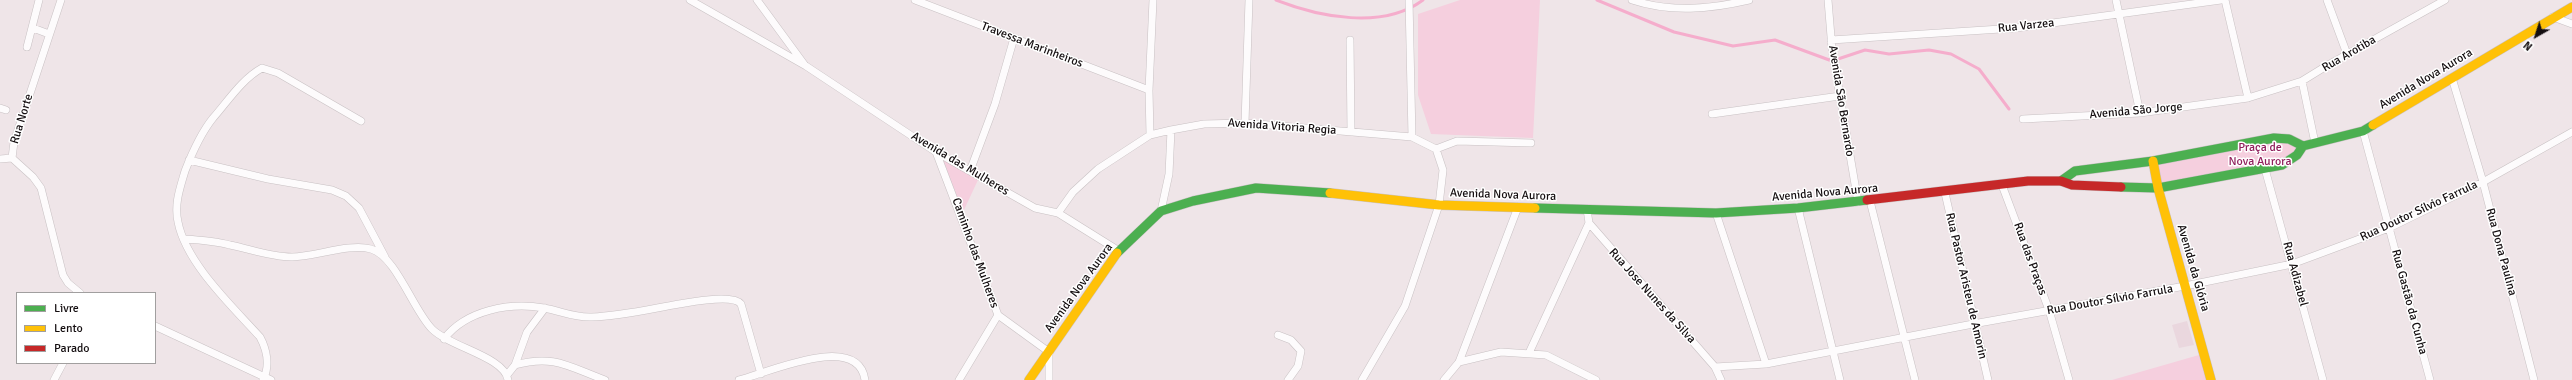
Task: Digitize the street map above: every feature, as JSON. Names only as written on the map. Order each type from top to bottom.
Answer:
[{"type":"street","points":[[27,47],[40,0]]},
{"type":"street","name":"Avenida das Mulheres","points":[[690,0],[806,66],[936,152],[1035,208],[1058,213],[1119,251]]},
{"type":"street","name":"Avenida das Mulheres","points":[[757,0],[806,66]]},
{"type":"street","name":"Travessa Marinheiros","points":[[915,0],[1149,90]]},
{"type":"street","points":[[1150,135],[1149,90],[1153,0]]},
{"type":"street","points":[[1245,123],[1249,0]]},
{"type":"street","points":[[1409,0],[1412,137]]},
{"type":"street","points":[[1632,0],[1665,8],[1694,9],[1749,0]]},
{"type":"street","name":"Avenida São Bernardo","points":[[1828,0],[1832,49],[1858,202]]},
{"type":"street","points":[[2116,0],[2140,112]]},
{"type":"street","name":"Rua Varzea","points":[[1831,40],[2016,28],[2221,0]]},
{"type":"street","points":[[2225,0],[2248,98]]},
{"type":"street","points":[[2327,0],[2347,54]]},
{"type":"street","name":"Rua Arotiba","points":[[2248,98],[2302,81],[2347,54],[2445,0]]},
{"type":"street","name":"Rua Norte","points":[[63,1],[49,34],[14,142],[12,158],[41,188],[63,275],[68,283],[79,292]]},
{"type":"street","name":"Avenida Nova Aurora","points":[[1029,380],[1119,251],[1161,211],[1193,201],[1256,188],[1316,192],[1439,205],[1716,214],[1798,208],[1945,193],[2002,185],[2061,181],[2072,185],[2158,188],[2266,169],[2290,161],[2303,146],[2363,131],[2572,7]]},
{"type":"street","points":[[2553,17],[2572,24]]},
{"type":"street","points":[[33,28],[49,34]]},
{"type":"street","points":[[970,171],[994,104],[1014,38]]},
{"type":"street","points":[[1350,40],[1351,132]]},
{"type":"street","points":[[156,326],[267,379],[265,346],[260,337],[202,270],[185,239],[178,222],[177,205],[189,160],[209,123],[247,80],[262,68],[278,73],[361,121]]},
{"type":"street","name":"Rua Dona Paulina","points":[[2452,78],[2483,182],[2534,380]]},
{"type":"street","points":[[2302,81],[2315,143]]},
{"type":"street","points":[[1712,114],[1840,96]]},
{"type":"street","name":"Avenida São Jorge","points":[[2023,119],[2140,112],[2248,98]]},
{"type":"street","name":"Avenida Vitoria Regia","points":[[1058,213],[1073,192],[1084,180],[1150,135],[1204,124],[1245,123],[1412,137],[1436,149]]},
{"type":"street","points":[[1161,211],[1169,174],[1171,130]]},
{"type":"street","name":"Rua Gastão da Cunha","points":[[2363,131],[2430,380]]},
{"type":"street","name":"Rua Doutor Sílvio Farrula","points":[[1715,367],[1766,364],[1903,337],[2185,286],[2292,264],[2389,228],[2483,182],[2572,132]]},
{"type":"street","name":"Avenida Nova Aurora","points":[[2061,181],[2075,171],[2153,162],[2274,138],[2289,139],[2303,146]]},
{"type":"street","points":[[1362,380],[1405,306],[1439,205],[1443,170],[1436,149],[1457,141],[1532,143]]},
{"type":"street","name":"Caminho das Mulheres","points":[[936,152],[998,315],[1048,352]]},
{"type":"street","points":[[0,159],[12,158]]},
{"type":"street","points":[[189,160],[268,180],[332,190],[346,196],[359,208],[418,312],[433,330],[444,339],[497,364],[508,377],[515,365],[526,332],[545,308]]},
{"type":"street","name":"Avenida da Glória","points":[[2153,162],[2158,188],[2212,380]]},
{"type":"street","name":"Rua Adizabel","points":[[2266,169],[2323,380]]},
{"type":"street","name":"Rua das Praças","points":[[2002,185],[2049,310],[2069,380]]},
{"type":"street","name":"Rua Pastor Aristeu de Amorin","points":[[1945,193],[1988,380]]},
{"type":"street","points":[[1870,201],[1915,380]]},
{"type":"street","points":[[1444,380],[1459,362],[1518,207]]},
{"type":"street","points":[[1798,208],[1840,380]]},
{"type":"street","points":[[1529,353],[1589,223],[1587,209]]},
{"type":"street","points":[[1716,214],[1766,364]]},
{"type":"street","name":"Rua Jose Nunes da Silva","points":[[1589,223],[1715,367],[1721,380]]},
{"type":"street","points":[[185,239],[228,244],[287,256],[359,248],[371,249],[386,258]]},
{"type":"street","points":[[444,339],[458,323],[474,316],[520,305],[545,308],[578,317],[604,316],[694,301],[738,300],[761,374]]},
{"type":"street","points":[[959,380],[998,315]]},
{"type":"street","points":[[1278,335],[1291,340],[1301,351],[1298,366],[1288,380]]},
{"type":"street","points":[[1048,352],[1049,380]]},
{"type":"street","points":[[1459,362],[1500,352],[1546,355],[1596,380]]},
{"type":"street","points":[[739,380],[813,358],[835,355],[850,359],[859,367],[865,380]]},
{"type":"street","points":[[515,365],[538,359],[555,360],[604,380]]},
{"type":"street","points":[[54,380],[62,364]]},
{"type":"shaded area","points":[[2187,321],[2194,345],[2179,348],[2172,325]]},
{"type":"green space","points":[[1460,0],[1540,0],[1533,138],[1431,134],[1418,95],[1418,14]]},
{"type":"green space","name":"Praça de Nova Aurora","points":[[2265,140],[2303,146],[2290,161],[2158,188],[2153,161]]},
{"type":"green space","points":[[942,158],[978,180],[963,212]]},
{"type":"green space","points":[[2199,355],[2206,380],[2112,380]]},
{"type":"waterway","points":[[1276,0],[1311,11],[1351,18],[1370,18],[1389,15],[1407,9],[1423,0]]},
{"type":"waterway","points":[[1597,0],[1674,32],[1733,46],[1775,40],[1832,61],[1865,50],[1889,54],[1929,50],[1951,54],[1979,69],[2009,109]]},
{"type":"traffic: fast","points":[[2121,187],[2158,188],[2282,165],[2297,155],[2303,146],[2363,131],[2373,125]]},
{"type":"traffic: fast","points":[[2061,181],[2075,171],[2153,161],[2274,138],[2289,139],[2303,146]]},
{"type":"traffic: fast","points":[[1117,253],[1161,211],[1193,201],[1256,188],[1330,193]]},
{"type":"traffic: fast","points":[[1535,208],[1716,213],[1798,208],[1867,200]]},
{"type":"traffic: slow","points":[[2373,125],[2572,7]]},
{"type":"traffic: slow","points":[[2153,161],[2158,188],[2211,380]]},
{"type":"traffic: slow","points":[[1330,193],[1439,205],[1535,208]]},
{"type":"traffic: slow","points":[[1029,380],[1117,253]]},
{"type":"traffic: jam","points":[[1867,200],[2028,181],[2061,181],[2072,185],[2121,187]]}]
